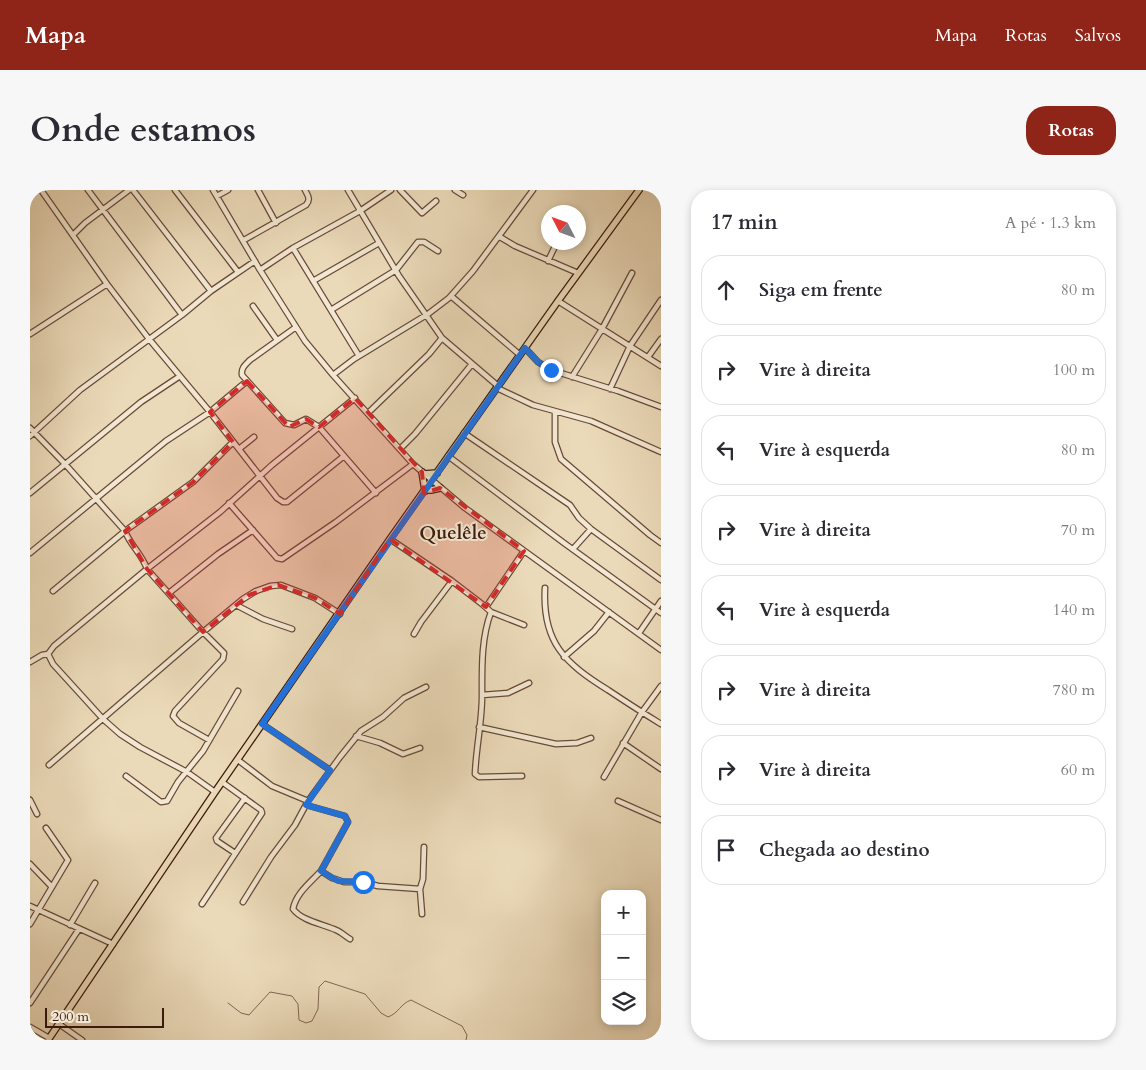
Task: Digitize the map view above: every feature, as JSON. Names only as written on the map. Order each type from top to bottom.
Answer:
[{"type":"main road","points":[[49,1039],[215,792],[340,614],[390,539],[638,190]]},
{"type":"main road","points":[[425,491],[423,473],[438,472]]},
{"type":"main road","points":[[425,491],[440,487],[438,472]]},
{"type":"street","points":[[41,190],[107,284],[149,339],[278,498],[283,502],[287,502],[344,456]]},
{"type":"street","points":[[88,190],[182,315]]},
{"type":"street","points":[[73,236],[85,223],[129,190]]},
{"type":"street","points":[[133,190],[210,291]]},
{"type":"street","points":[[175,190],[238,272]]},
{"type":"street","points":[[213,190],[305,341],[413,464],[480,520],[661,650]]},
{"type":"street","points":[[217,196],[228,190]]},
{"type":"street","points":[[258,190],[276,223]]},
{"type":"street","points":[[244,240],[306,205],[309,202],[309,196],[304,190]]},
{"type":"street","points":[[348,190],[425,316],[442,338],[498,387],[520,400],[555,412],[591,421],[661,452]]},
{"type":"street","points":[[260,270],[294,248],[360,211],[391,190]]},
{"type":"street","points":[[400,190],[422,213],[436,201]]},
{"type":"street","points":[[455,190],[463,195]]},
{"type":"street","points":[[333,375],[359,356],[425,316],[450,296],[500,237],[533,190]]},
{"type":"street","points":[[500,237],[515,246],[578,273]]},
{"type":"street","points":[[331,310],[396,270],[418,242],[424,242],[438,251]]},
{"type":"street","points":[[313,280],[379,243]]},
{"type":"street","points":[[294,248],[359,356]]},
{"type":"street","points":[[548,261],[553,250]]},
{"type":"street","points":[[209,740],[179,723],[173,716],[175,711],[224,656],[223,651],[203,632],[147,569],[125,531],[97,499],[65,464],[31,432],[80,390],[182,315],[210,291],[254,260]]},
{"type":"street","points":[[572,378],[602,329],[632,273]]},
{"type":"street","points":[[30,334],[107,284]]},
{"type":"street","points":[[450,296],[520,355]]},
{"type":"street","points":[[610,389],[630,346],[661,300]]},
{"type":"street","points":[[558,301],[661,366]]},
{"type":"street","points":[[253,306],[277,340]]},
{"type":"street","points":[[296,327],[243,366],[242,375],[285,423],[294,424],[306,419],[319,427],[376,492]]},
{"type":"street","points":[[368,412],[429,354],[442,338]]},
{"type":"street","points":[[648,357],[661,339]]},
{"type":"street","points":[[525,348],[546,368],[661,407]]},
{"type":"street","points":[[400,449],[415,434],[472,364]]},
{"type":"street","points":[[30,493],[142,402],[180,376]]},
{"type":"street","points":[[30,553],[166,441],[210,412],[247,381]]},
{"type":"street","points":[[30,662],[42,655],[48,654],[54,646],[355,398]]},
{"type":"street","points":[[555,412],[555,442],[561,458],[650,535],[661,542]]},
{"type":"street","points":[[464,433],[570,505],[579,518],[591,529],[661,580]]},
{"type":"street","points":[[239,449],[254,437]]},
{"type":"street","points":[[53,591],[125,531],[193,482],[234,442]]},
{"type":"street","points":[[448,456],[573,550],[661,613]]},
{"type":"street","points":[[229,503],[278,558],[282,559],[413,464]]},
{"type":"street","points":[[573,550],[591,529]]},
{"type":"street","points":[[169,593],[218,554],[253,530]]},
{"type":"street","points":[[390,539],[491,612],[524,625]]},
{"type":"street","points":[[486,607],[524,551]]},
{"type":"street","points":[[414,634],[452,582]]},
{"type":"street","points":[[49,765],[203,632],[249,595],[262,588],[278,585],[315,598],[340,614]]},
{"type":"street","points":[[545,588],[545,613],[548,626],[551,636],[564,657],[592,680],[661,724]]},
{"type":"street","points":[[639,633],[661,601]]},
{"type":"street","points":[[236,605],[263,619],[292,629]]},
{"type":"street","points":[[491,612],[484,634],[484,656],[481,671],[482,695],[475,774],[477,776],[522,776]]},
{"type":"street","points":[[564,657],[594,631],[609,612]]},
{"type":"street","points":[[48,654],[53,664],[103,719],[129,740],[187,772],[215,792]]},
{"type":"street","points":[[482,695],[508,693],[529,683]]},
{"type":"street","points":[[243,902],[254,881],[294,825],[307,803],[356,736],[383,717],[404,698],[426,686]]},
{"type":"street","points":[[604,777],[642,712],[661,686]]},
{"type":"street","points":[[126,776],[164,802],[167,801],[178,782],[197,760],[238,690]]},
{"type":"street","points":[[262,724],[330,770]]},
{"type":"street","points":[[479,727],[556,744],[577,743],[591,738]]},
{"type":"street","points":[[356,736],[380,743],[403,754],[420,748]]},
{"type":"street","points":[[623,743],[661,769]]},
{"type":"street","points":[[238,760],[272,786],[307,803],[345,816],[348,819],[321,871],[305,886],[293,909],[296,913],[319,925],[336,930],[350,939]]},
{"type":"street","points":[[202,904],[262,813],[261,810],[222,782]]},
{"type":"street","points":[[235,853],[217,841],[216,838],[245,798]]},
{"type":"street","points":[[30,800],[38,814]]},
{"type":"street","points":[[618,801],[661,820]]},
{"type":"street","points":[[30,924],[68,860],[46,828]]},
{"type":"street","points":[[422,914],[423,907],[420,889],[423,879],[424,847]]},
{"type":"street","points":[[30,864],[52,887]]},
{"type":"street","points":[[321,871],[338,881],[420,889]]},
{"type":"street","points":[[70,925],[95,883]]},
{"type":"street","points":[[30,906],[113,944]]},
{"type":"street","points":[[30,1004],[79,929]]},
{"type":"street","points":[[59,1024],[82,1040]]},
{"type":"street","points":[[30,1027],[49,1039]]},
{"type":"highlighted area","points":[[247,381],[289,427],[306,419],[319,427],[355,398],[422,472],[424,493],[440,488],[524,551],[486,607],[390,539],[340,614],[315,598],[278,585],[249,595],[203,632],[147,569],[125,531],[193,482],[233,442],[210,412]]},
{"type":"waterway","points":[[228,1003],[241,1013],[249,1015],[270,992],[292,996],[298,1004],[299,1020],[306,1023],[312,1021],[318,1009],[319,987],[325,981],[365,994],[381,1013],[388,1017],[411,1000],[462,1026],[467,1035],[466,1040]]},
{"type":"district","name":"Quelêle","points":[[453,533]]},
{"type":"route","points":[[363,882],[338,881],[321,871],[348,822],[345,816],[306,805],[330,770],[262,724],[525,348],[538,362],[551,370]]}]
